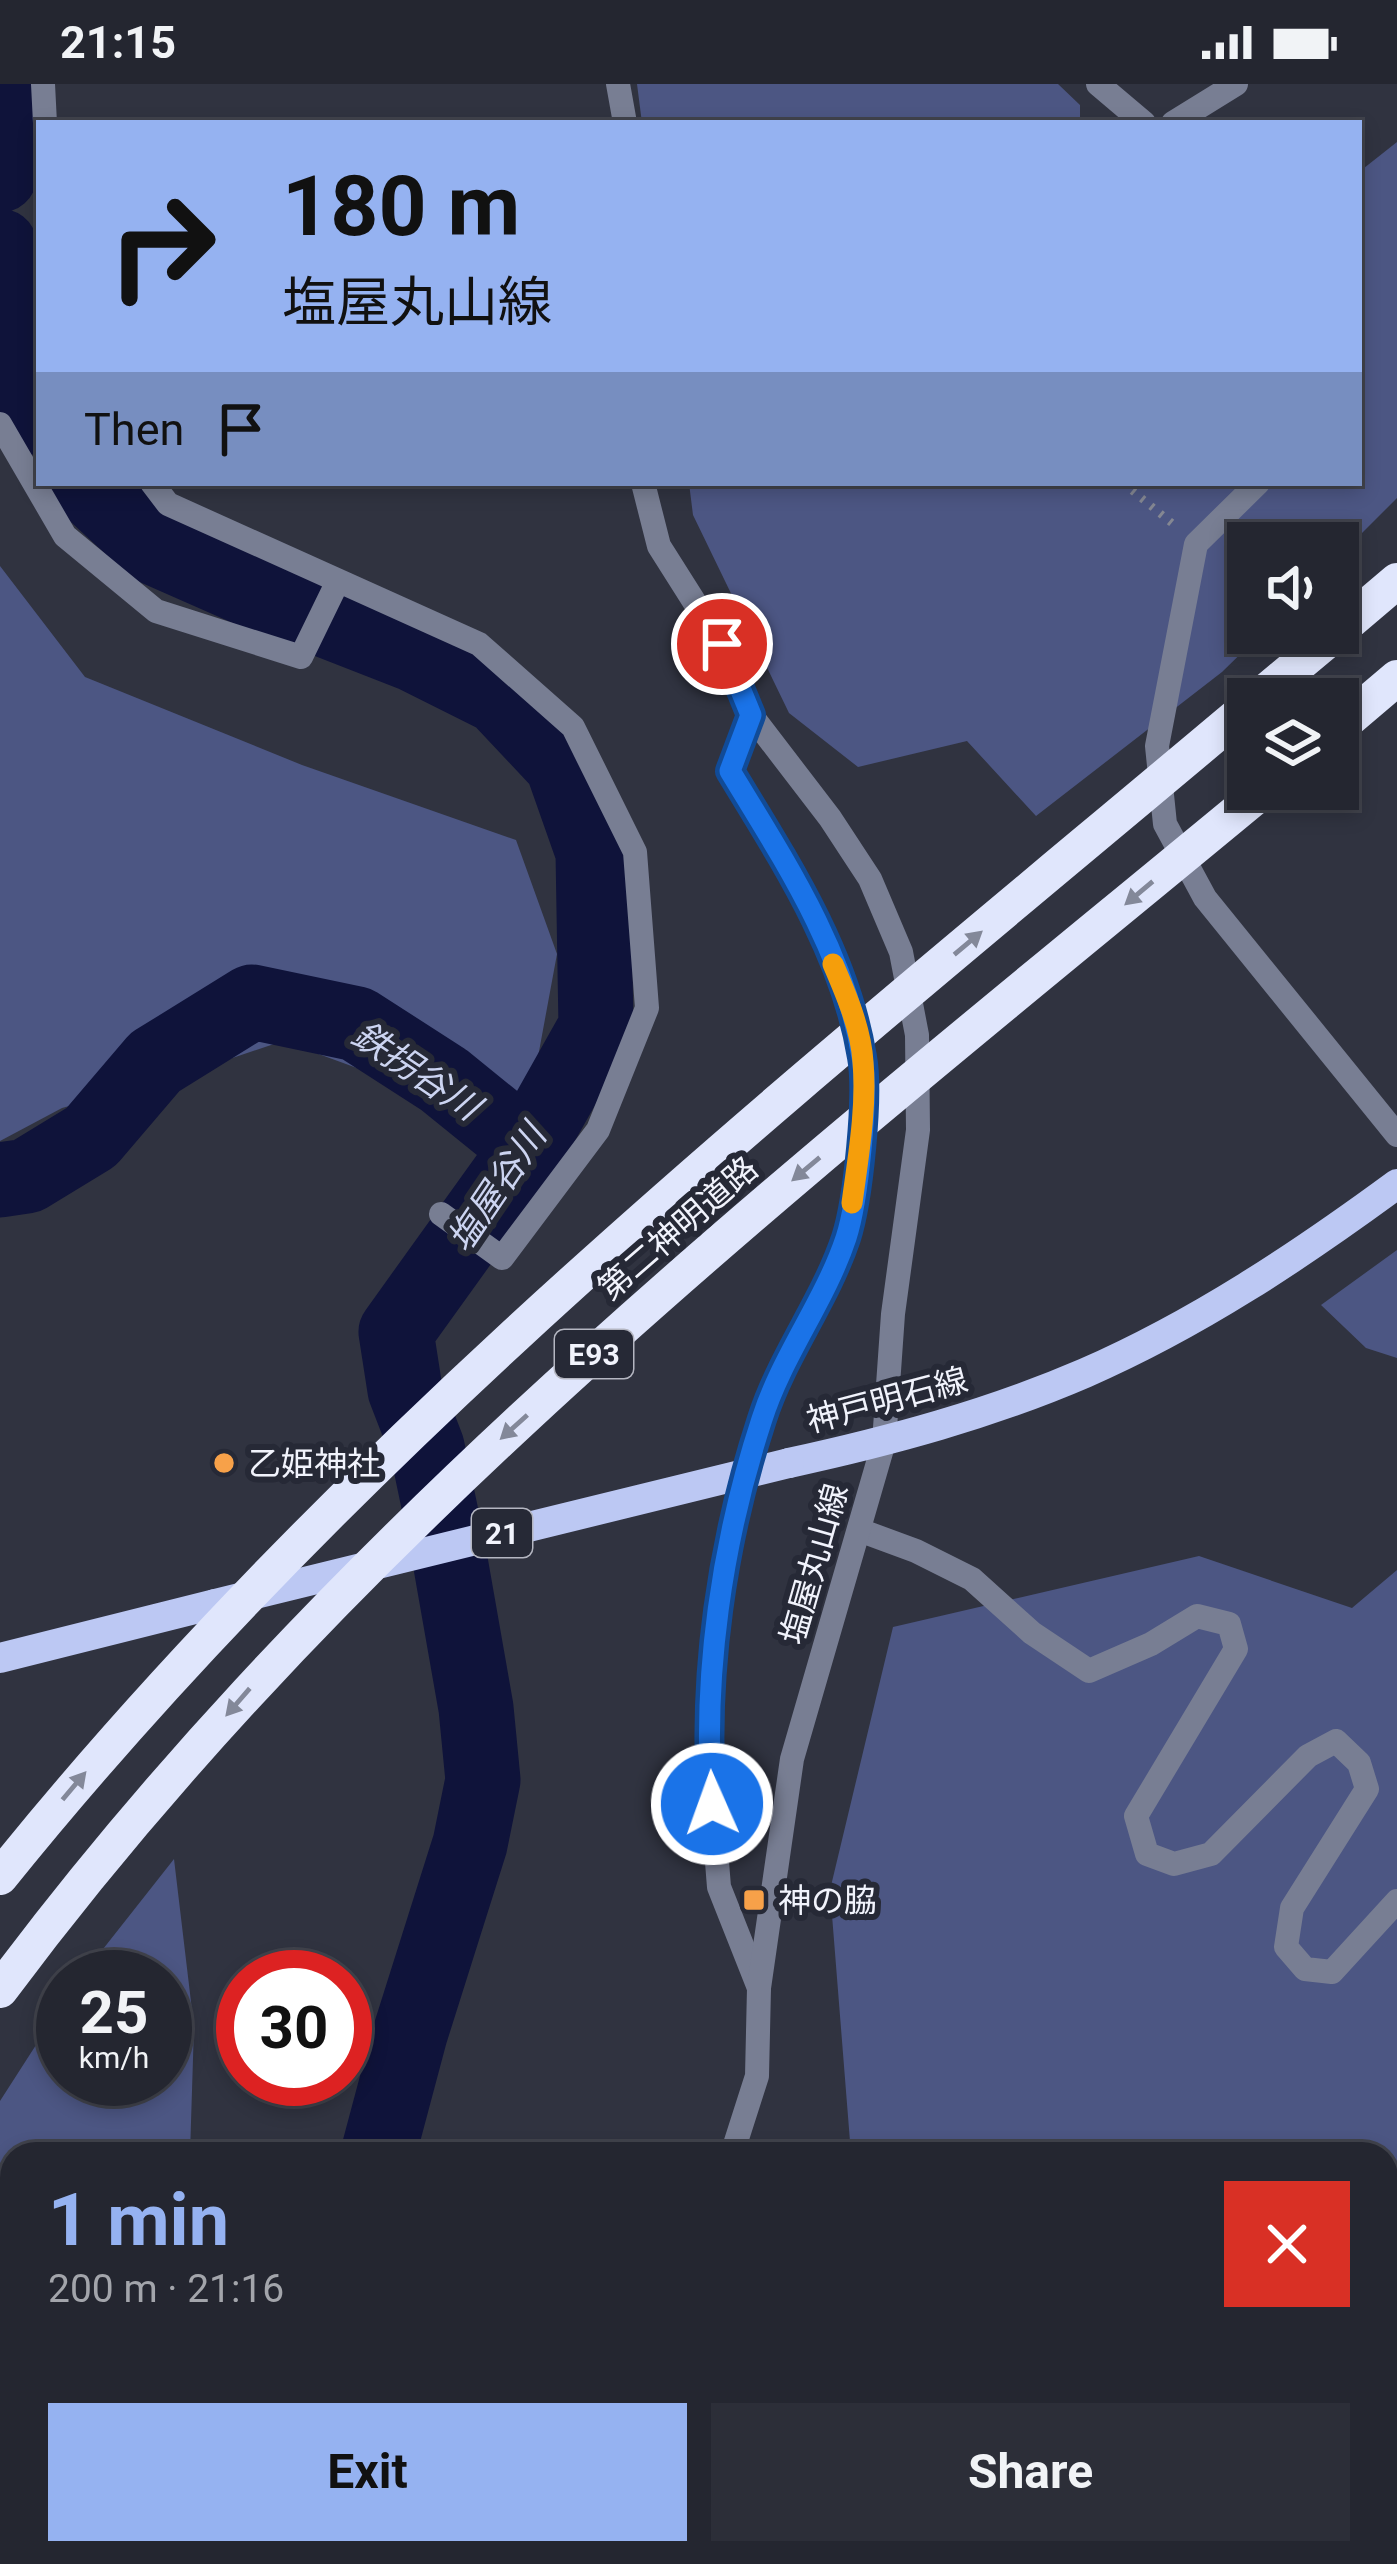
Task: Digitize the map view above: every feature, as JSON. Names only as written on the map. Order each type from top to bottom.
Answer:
[{"type":"highway","points":[[1359,613],[1397,581]]},
{"type":"highway","points":[[1282,678],[1311,654]]},
{"type":"highway","points":[[1359,710],[1397,678]]},
{"type":"highway","name":"第二神明道路","points":[[0,1877],[76,1783],[196,1650],[450,1396],[749,1127],[1227,725]]},
{"type":"highway","name":"第二神明道路","points":[[0,1990],[143,1809],[256,1681],[428,1508],[610,1339],[792,1180],[1239,810]]},
{"type":"main road","name":"神戸明石線","points":[[0,1658],[884,1442],[988,1411],[1087,1372],[1262,1279],[1397,1184]]},
{"type":"street","points":[[44,84],[45,120]]},
{"type":"street","points":[[618,84],[624,120]]},
{"type":"street","points":[[1098,84],[1140,120]]},
{"type":"street","points":[[1178,120],[1236,84]]},
{"type":"street","points":[[0,424],[65,536],[156,611],[301,657],[338,581]]},
{"type":"street","points":[[154,486],[168,504],[479,644],[573,727],[635,852],[647,1008],[598,1130],[502,1258],[441,1214]]},
{"type":"street","name":"塩屋丸山線","points":[[644,486],[659,546],[722,644],[751,715],[870,879],[901,952],[917,1035],[918,1130],[893,1314],[884,1442],[791,1760],[759,1988],[757,2075],[736,2142]]},
{"type":"street","points":[[1255,486],[1196,544],[1157,746],[1165,824],[1205,898],[1397,1135]]},
{"type":"street","points":[[751,715],[730,771],[802,890],[848,998],[863,1062],[859,1154],[847,1236],[763,1415],[728,1547],[716,1634],[709,1762],[719,1887],[759,1988]]},
{"type":"street","points":[[859,1530],[972,1579],[1033,1634],[1089,1671],[1151,1644],[1197,1616],[1228,1624],[1236,1649],[1136,1816],[1147,1854],[1174,1864],[1210,1854],[1308,1756],[1336,1741],[1359,1763],[1367,1789],[1292,1909],[1286,1948],[1305,1969],[1331,1972],[1397,1901]]},
{"type":"path","points":[[1127,486],[1196,544]]},
{"type":"shaded area","points":[[637,84],[1058,84],[1080,105],[1080,120],[642,120]]},
{"type":"shaded area","points":[[1397,142],[1397,498],[1359,536],[1359,522],[1227,522],[1227,654],[1240,654],[1036,816],[967,741],[858,767],[789,713],[693,515],[689,486],[1362,486],[1362,170]]},
{"type":"shaded area","points":[[0,566],[85,677],[302,765],[516,840],[557,954],[533,1084],[482,1147],[387,1079],[283,1041],[62,1108],[0,1141]]},
{"type":"shaded area","points":[[1397,1250],[1397,1358],[1366,1348],[1321,1305]]},
{"type":"shaded area","points":[[1199,1556],[1352,1608],[1397,1570],[1397,2142],[850,2142],[830,1890],[893,1627]]},
{"type":"shaded area","points":[[174,1859],[185,1950],[102,1950]]},
{"type":"shaded area","points":[[36,2045],[36,2106],[192,2106],[190,2142],[0,2142],[0,2101]]},
{"type":"waterway","name":"塩屋谷川","points":[[0,175],[6,84]]},
{"type":"waterway","name":"塩屋谷川","points":[[0,246],[11,338],[36,409]]},
{"type":"waterway","name":"塩屋谷川","points":[[87,486],[153,547],[413,654],[499,697],[562,764],[593,852],[596,1027],[528,1148],[396,1332],[405,1390],[427,1447],[447,1543],[476,1708],[483,1780],[470,1844],[381,2142]]},
{"type":"waterway","name":"鉄拐谷川","points":[[0,1180],[27,1176],[91,1137],[155,1062],[252,1002],[357,1024],[444,1080],[528,1148]]},
{"type":"slow traffic","points":[[833,964],[848,998],[863,1062],[852,1203]]},
{"type":"place","name":"乙姫神社","points":[[224,1463]]},
{"type":"place","name":"神の脇","points":[[754,1900]]},
{"type":"route","points":[[712,1804],[709,1762],[716,1634],[728,1547],[763,1415],[847,1236],[859,1154],[863,1062],[848,998],[802,890],[730,771],[751,715],[722,644]]}]
